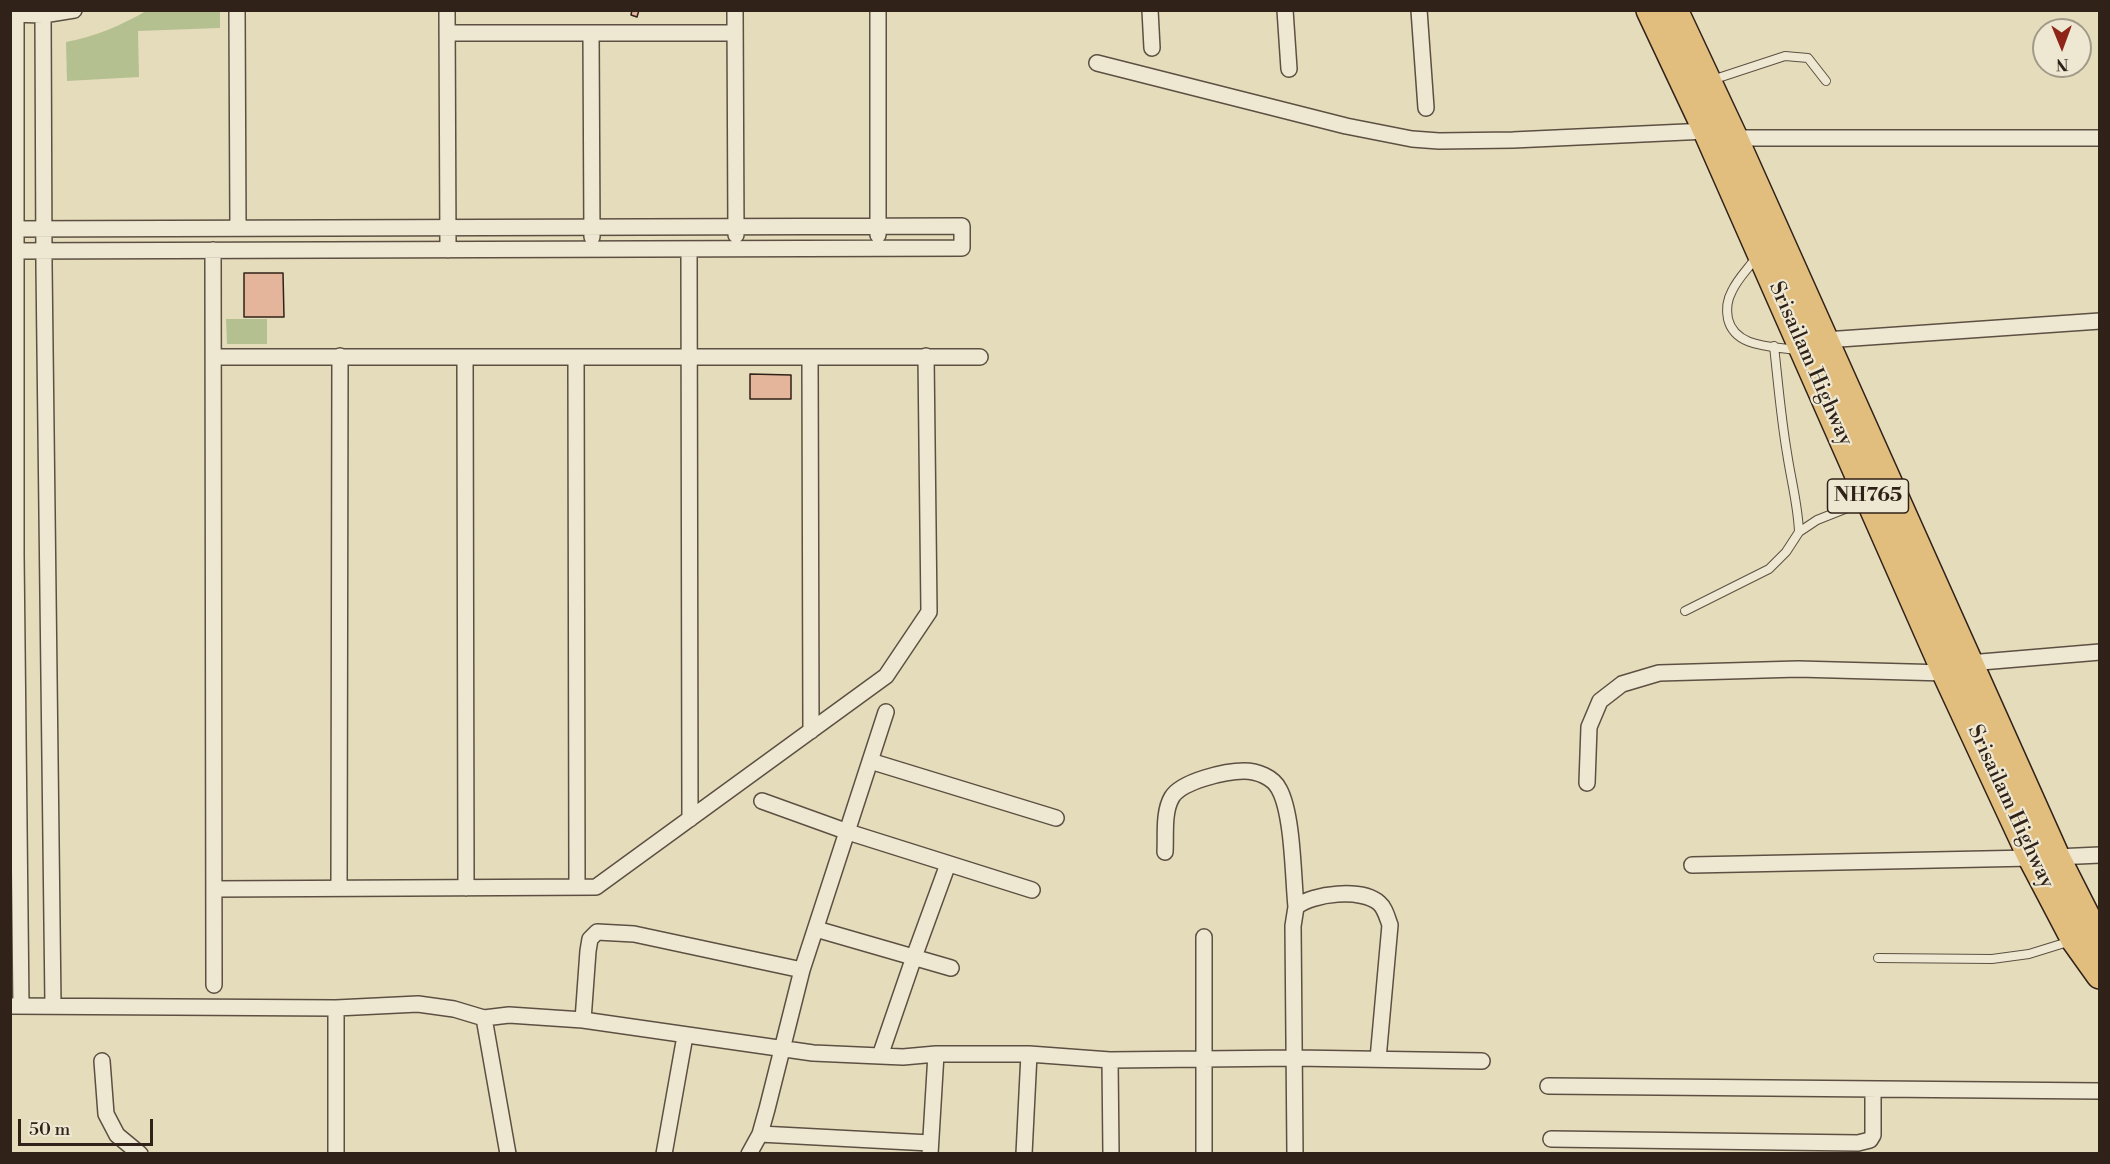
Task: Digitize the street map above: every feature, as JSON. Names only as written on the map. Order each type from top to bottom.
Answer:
[{"type":"highway","name":"Srisailam Highway","points":[[1650,10],[1760,250],[1814,345],[2044,858],[2087,939],[2100,975]]},
{"type":"highway","name":"Srisailam Highway","points":[[1674,10],[1734,138],[1814,345],[1869,499],[1958,668]]},
{"type":"street","points":[[74,10],[44,15],[13,15],[16,1006],[336,1008],[418,1004],[454,1009],[484,1018],[509,1015],[583,1020],[813,1053],[903,1057],[936,1054],[1029,1054],[1110,1060],[1295,1058],[1482,1061]]},
{"type":"street","points":[[237,10],[238,228]]},
{"type":"street","points":[[447,10],[448,250]]},
{"type":"street","points":[[735,10],[736,249]]},
{"type":"street","points":[[878,10],[878,249]]},
{"type":"street","points":[[1150,10],[1152,48]]},
{"type":"street","points":[[1284,10],[1289,69]]},
{"type":"street","points":[[1419,10],[1426,108]]},
{"type":"street","points":[[44,15],[44,250],[53,1005]]},
{"type":"street","points":[[447,33],[735,33]]},
{"type":"street","points":[[591,33],[592,249]]},
{"type":"street","points":[[1097,63],[1346,126],[1412,139],[1485,141],[1707,131]]},
{"type":"street","points":[[1734,138],[2100,138]]},
{"type":"street","points":[[13,229],[963,226],[962,248],[13,251]]},
{"type":"street","points":[[689,249],[690,819]]},
{"type":"street","points":[[213,250],[214,985]]},
{"type":"street","points":[[1814,345],[2100,321]]},
{"type":"street","points":[[339,888],[340,356]]},
{"type":"street","points":[[214,890],[596,887],[886,676],[928,612],[926,356]]},
{"type":"street","points":[[214,357],[980,357]]},
{"type":"street","points":[[465,357],[466,888]]},
{"type":"street","points":[[576,357],[577,887]]},
{"type":"street","points":[[810,357],[811,730]]},
{"type":"street","points":[[1587,783],[1589,727],[1600,701],[1622,684],[1659,673],[1958,668],[2100,652]]},
{"type":"street","points":[[750,1154],[760,1134],[802,970],[886,712]]},
{"type":"street","points":[[870,761],[1056,818]]},
{"type":"street","points":[[1165,852],[1166,819],[1172,797],[1185,786],[1208,777],[1244,771],[1267,776],[1279,789],[1288,820],[1296,907],[1293,926],[1295,1154]]},
{"type":"street","points":[[762,801],[848,832],[1032,890]]},
{"type":"street","points":[[1692,865],[2100,855]]},
{"type":"street","points":[[880,1056],[948,864]]},
{"type":"street","points":[[1296,907],[1318,896],[1345,894],[1369,898],[1379,903],[1385,910],[1389,925],[1378,1059]]},
{"type":"street","points":[[816,929],[951,968]]},
{"type":"street","points":[[583,1020],[589,945],[590,939],[597,932],[634,934],[802,970]]},
{"type":"street","points":[[1204,937],[1204,1154]]},
{"type":"street","points":[[336,1008],[336,1154]]},
{"type":"street","points":[[484,1018],[508,1154]]},
{"type":"street","points":[[664,1154],[685,1036]]},
{"type":"street","points":[[760,1134],[930,1148],[936,1054]]},
{"type":"street","points":[[1024,1154],[1029,1054]]},
{"type":"street","points":[[102,1060],[106,1114],[117,1135],[140,1154]]},
{"type":"street","points":[[1110,1060],[1111,1154]]},
{"type":"street","points":[[1548,1086],[2100,1091]]},
{"type":"street","points":[[1551,1139],[1858,1143],[1870,1140],[1873,1135],[1873,1089]]},
{"type":"lane","points":[[1708,82],[1785,56],[1808,58],[1826,81]]},
{"type":"lane","points":[[1760,250],[1728,299],[1727,314],[1730,326],[1737,335],[1747,341],[1774,346],[1814,345]]},
{"type":"lane","points":[[1774,346],[1787,455],[1796,494],[1799,532]]},
{"type":"lane","points":[[1685,611],[1769,569],[1786,552],[1799,532],[1817,520],[1869,499]]},
{"type":"lane","points":[[1878,958],[1992,959],[2030,954],[2087,939]]},
{"type":"green space","points":[[146,11],[220,11],[220,28],[138,31],[139,77],[67,81],[66,42],[108,30]]},
{"type":"green space","points":[[226,319],[267,319],[267,344],[227,344]]},
{"type":"building","points":[[632,10],[639,10],[637,17],[631,15]]},
{"type":"building","points":[[244,273],[283,273],[284,317],[244,317]]},
{"type":"building","points":[[750,374],[791,375],[791,399],[750,399]]}]
